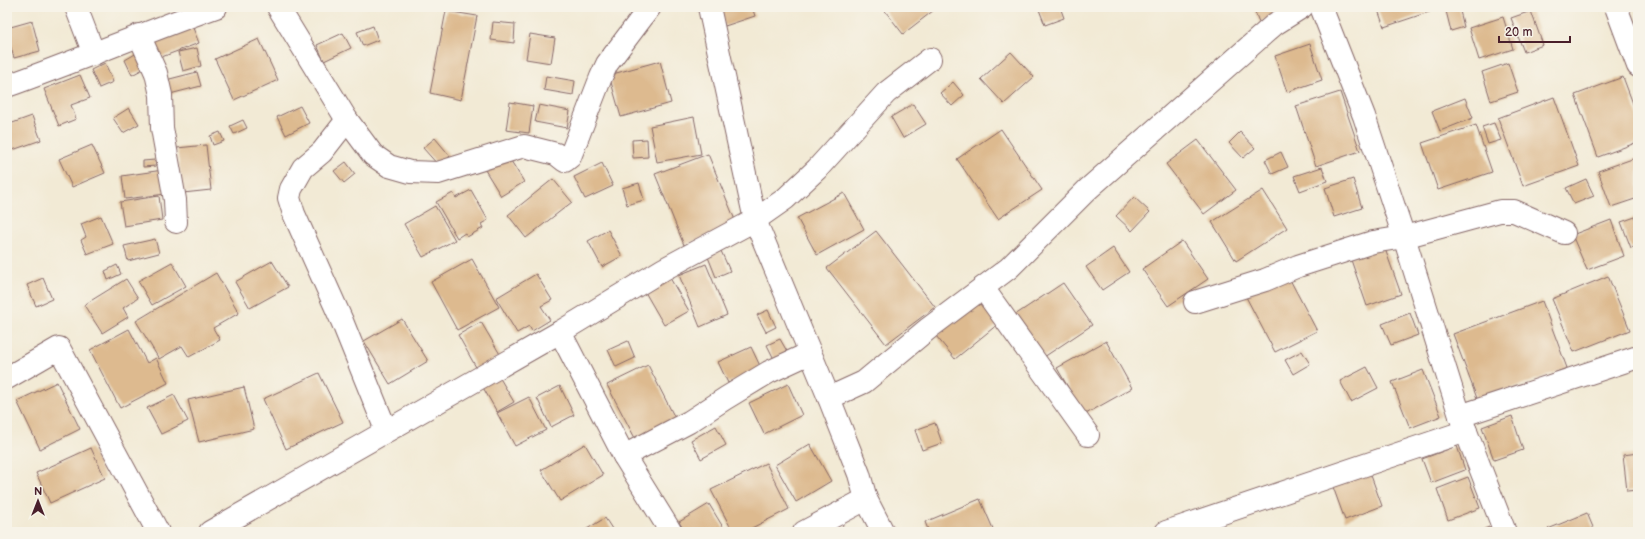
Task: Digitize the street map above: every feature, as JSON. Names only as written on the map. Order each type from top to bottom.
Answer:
[{"type":"street","points":[[76,7],[94,54]]},
{"type":"street","points":[[7,86],[216,7]]},
{"type":"street","points":[[278,7],[347,120],[373,155],[389,166],[410,172],[438,173],[524,146],[556,154],[565,161],[570,157],[600,77],[607,64],[650,7]]},
{"type":"street","points":[[709,7],[755,220],[830,398],[866,499],[883,532]]},
{"type":"street","points":[[830,398],[864,382],[930,328],[1010,268],[1088,190],[1178,109],[1275,24],[1302,7]]},
{"type":"street","points":[[1320,7],[1364,116],[1463,423],[1505,532]]},
{"type":"street","points":[[1616,7],[1638,66]]},
{"type":"street","points":[[139,35],[156,74],[161,95],[162,128],[175,200],[176,222]]},
{"type":"street","points":[[210,532],[386,430],[560,332],[664,269],[755,220],[785,199],[817,169],[886,93],[930,59]]},
{"type":"street","points":[[347,120],[322,152],[303,168],[291,189],[289,198],[294,214],[350,341],[386,430]]},
{"type":"street","points":[[1194,302],[1265,280],[1298,266],[1373,242],[1404,237],[1500,211],[1514,211],[1520,213],[1564,233]]},
{"type":"street","points":[[983,288],[1088,435]]},
{"type":"street","points":[[560,332],[624,456],[671,532]]},
{"type":"street","points":[[7,378],[59,348],[158,532]]},
{"type":"street","points":[[624,456],[689,422],[769,372],[810,353]]},
{"type":"street","points":[[1180,530],[1638,357]]},
{"type":"street","points":[[804,532],[866,499]]},
{"type":"building","points":[[718,7],[752,7],[755,16],[725,26]]},
{"type":"building","points":[[882,7],[938,7],[903,34]]},
{"type":"building","points":[[1038,7],[1060,7],[1064,18],[1045,25]]},
{"type":"building","points":[[1253,7],[1284,7],[1285,11],[1259,22]]},
{"type":"building","points":[[1377,7],[1430,7],[1432,11],[1384,27]]},
{"type":"building","points":[[1445,7],[1459,7],[1464,27],[1451,31]]},
{"type":"building","points":[[446,11],[477,16],[461,100],[430,93]]},
{"type":"building","points":[[1531,11],[1543,45],[1524,52],[1511,18]]},
{"type":"building","points":[[1503,17],[1513,49],[1479,60],[1469,28]]},
{"type":"building","points":[[32,21],[40,51],[14,58],[7,34],[7,28]]},
{"type":"building","points":[[493,22],[515,24],[514,43],[491,40]]},
{"type":"building","points":[[191,23],[199,43],[159,58],[151,38]]},
{"type":"building","points":[[373,26],[378,40],[363,46],[357,32]]},
{"type":"building","points":[[343,33],[351,48],[324,61],[317,45]]},
{"type":"building","points":[[530,34],[555,38],[551,63],[526,59]]},
{"type":"building","points":[[259,39],[278,80],[234,100],[215,59]]},
{"type":"building","points":[[1310,44],[1322,80],[1287,92],[1275,56]]},
{"type":"building","points":[[197,48],[201,66],[183,71],[178,52]]},
{"type":"building","points":[[1011,52],[1034,77],[1004,104],[981,79]]},
{"type":"building","points":[[137,53],[145,68],[132,75],[125,60]]},
{"type":"building","points":[[660,61],[671,103],[621,117],[609,75]]},
{"type":"building","points":[[105,63],[113,82],[99,88],[91,70]]},
{"type":"building","points":[[1508,63],[1518,92],[1491,101],[1482,72]]},
{"type":"building","points":[[197,72],[201,86],[166,95],[162,81]]},
{"type":"building","points":[[80,75],[90,98],[71,105],[76,119],[59,126],[44,89]]},
{"type":"building","points":[[546,76],[575,81],[573,95],[544,90]]},
{"type":"building","points":[[1623,77],[1638,117],[1638,142],[1598,157],[1575,95]]},
{"type":"building","points":[[953,82],[964,95],[952,106],[940,93]]},
{"type":"building","points":[[1340,92],[1360,151],[1316,166],[1296,106]]},
{"type":"building","points":[[1554,97],[1579,166],[1523,186],[1498,118]]},
{"type":"building","points":[[1465,98],[1473,118],[1440,131],[1432,111]]},
{"type":"building","points":[[510,102],[533,106],[529,133],[506,130]]},
{"type":"building","points":[[913,104],[926,124],[903,138],[891,117]]},
{"type":"building","points":[[539,105],[570,111],[567,128],[535,122]]},
{"type":"building","points":[[300,106],[309,123],[286,135],[277,117]]},
{"type":"building","points":[[129,108],[139,124],[123,133],[113,118]]},
{"type":"building","points":[[32,116],[41,140],[7,152],[7,125]]},
{"type":"building","points":[[694,117],[701,154],[657,162],[650,126]]},
{"type":"building","points":[[243,120],[247,128],[234,134],[230,126]]},
{"type":"building","points":[[1494,123],[1501,140],[1488,144],[1482,127]]},
{"type":"building","points":[[1476,125],[1492,172],[1438,190],[1422,143]]},
{"type":"building","points":[[1001,129],[1042,190],[998,219],[957,159]]},
{"type":"building","points":[[220,132],[224,141],[213,145],[210,136]]},
{"type":"building","points":[[1240,132],[1255,148],[1243,158],[1229,143]]},
{"type":"building","points":[[435,138],[450,156],[439,166],[423,148]]},
{"type":"building","points":[[647,139],[648,157],[633,158],[632,140]]},
{"type":"building","points":[[1198,140],[1236,190],[1204,214],[1166,164]]},
{"type":"building","points":[[92,145],[105,173],[72,187],[59,159]]},
{"type":"building","points":[[206,145],[211,190],[183,193],[177,148]]},
{"type":"building","points":[[1281,152],[1288,167],[1272,174],[1265,160]]},
{"type":"building","points":[[708,154],[737,225],[684,245],[655,174]]},
{"type":"building","points":[[508,156],[524,182],[501,196],[485,170]]},
{"type":"building","points":[[1638,157],[1638,198],[1611,207],[1598,171]]},
{"type":"building","points":[[155,160],[156,166],[143,167],[143,161]]},
{"type":"building","points":[[346,162],[355,174],[344,183],[334,171]]},
{"type":"building","points":[[602,163],[613,186],[585,199],[574,177]]},
{"type":"building","points":[[1322,167],[1327,181],[1300,191],[1294,176]]},
{"type":"building","points":[[163,170],[166,194],[125,199],[122,176]]},
{"type":"building","points":[[553,179],[572,202],[526,238],[508,215]]},
{"type":"building","points":[[1353,179],[1362,208],[1334,217],[1325,188]]},
{"type":"building","points":[[1586,179],[1594,196],[1574,204],[1566,188]]},
{"type":"building","points":[[639,183],[644,200],[627,205],[622,188]]},
{"type":"building","points":[[471,190],[488,220],[481,224],[483,228],[467,237],[465,233],[457,238],[436,202],[453,193],[456,198]]},
{"type":"building","points":[[1263,190],[1287,228],[1236,261],[1212,222]]},
{"type":"building","points":[[844,193],[864,229],[817,255],[797,218]]},
{"type":"building","points":[[159,196],[162,220],[124,226],[120,202]]},
{"type":"building","points":[[1134,197],[1150,212],[1132,231],[1116,216]]},
{"type":"building","points":[[435,206],[455,240],[423,257],[404,224]]},
{"type":"building","points":[[101,216],[113,244],[87,254],[81,240],[86,237],[81,224]]},
{"type":"building","points":[[1638,216],[1638,245],[1631,248],[1621,222]]},
{"type":"building","points":[[1611,220],[1624,256],[1587,270],[1572,235]]},
{"type":"building","points":[[608,230],[622,256],[602,267],[588,241]]},
{"type":"building","points":[[876,231],[935,307],[886,344],[827,268]]},
{"type":"building","points":[[155,239],[159,253],[128,261],[124,246]]},
{"type":"building","points":[[1182,241],[1208,279],[1168,306],[1142,269]]},
{"type":"building","points":[[1384,246],[1401,294],[1367,306],[1350,257]]},
{"type":"building","points":[[1113,248],[1129,272],[1102,290],[1086,267]]},
{"type":"building","points":[[721,251],[730,271],[716,277],[708,257]]},
{"type":"building","points":[[472,259],[499,307],[457,330],[431,282]]},
{"type":"building","points":[[272,261],[288,287],[250,308],[235,282]]},
{"type":"building","points":[[172,262],[186,286],[152,305],[138,281]]},
{"type":"building","points":[[706,264],[727,315],[700,327],[679,275]]},
{"type":"building","points":[[117,265],[121,274],[108,280],[105,271]]},
{"type":"building","points":[[216,273],[239,313],[213,328],[220,340],[189,357],[182,346],[159,359],[136,321]]},
{"type":"building","points":[[536,274],[552,300],[541,306],[550,320],[532,331],[529,326],[517,333],[496,298]]},
{"type":"building","points":[[1287,274],[1317,331],[1275,352],[1245,295]]},
{"type":"building","points":[[1608,276],[1630,330],[1574,352],[1552,299]]},
{"type":"building","points":[[43,278],[52,299],[36,306],[27,285]]},
{"type":"building","points":[[670,278],[689,311],[664,325],[645,292]]},
{"type":"building","points":[[126,279],[138,298],[123,308],[128,317],[102,333],[84,305]]},
{"type":"building","points":[[1063,283],[1092,325],[1044,357],[1015,315]]},
{"type":"building","points":[[980,301],[998,324],[955,359],[936,336]]},
{"type":"building","points":[[1542,301],[1567,368],[1478,401],[1453,334]]},
{"type":"building","points":[[768,310],[776,327],[766,332],[757,315]]},
{"type":"building","points":[[1410,313],[1418,335],[1391,345],[1382,324]]},
{"type":"building","points":[[402,319],[428,361],[390,384],[364,341]]},
{"type":"building","points":[[481,322],[501,356],[477,369],[458,335]]},
{"type":"building","points":[[129,329],[147,363],[156,358],[168,383],[120,408],[90,350]]},
{"type":"building","points":[[780,339],[788,353],[774,359],[767,345]]},
{"type":"building","points":[[628,341],[635,358],[616,367],[608,350]]},
{"type":"building","points":[[1106,341],[1132,388],[1084,415],[1057,368]]},
{"type":"building","points":[[751,347],[761,368],[728,383],[718,362]]},
{"type":"building","points":[[1302,351],[1310,364],[1293,374],[1285,360]]},
{"type":"building","points":[[648,365],[676,420],[636,440],[607,385]]},
{"type":"building","points":[[1367,367],[1378,388],[1351,402],[1340,381]]},
{"type":"building","points":[[1423,370],[1441,416],[1410,428],[1392,382]]},
{"type":"building","points":[[319,373],[343,422],[286,449],[263,399]]},
{"type":"building","points":[[498,375],[514,402],[497,412],[481,384]]},
{"type":"building","points":[[57,382],[80,429],[40,449],[17,401]]},
{"type":"building","points":[[788,384],[802,415],[764,434],[749,403]]},
{"type":"building","points":[[560,386],[574,415],[551,427],[537,398]]},
{"type":"building","points":[[244,387],[254,429],[199,442],[188,400]]},
{"type":"building","points":[[174,395],[188,421],[161,434],[147,408]]},
{"type":"building","points":[[529,397],[546,430],[515,446],[497,413]]},
{"type":"building","points":[[1512,416],[1523,450],[1494,460],[1482,427]]},
{"type":"building","points":[[935,423],[942,443],[922,450],[915,430]]},
{"type":"building","points":[[716,426],[726,445],[701,459],[691,440]]},
{"type":"building","points":[[585,444],[603,475],[560,501],[541,470]]},
{"type":"building","points":[[810,444],[831,481],[796,502],[775,465]]},
{"type":"building","points":[[1457,446],[1465,470],[1431,483],[1422,459]]},
{"type":"building","points":[[91,448],[105,478],[50,503],[36,473]]},
{"type":"building","points":[[1638,453],[1638,490],[1627,491],[1623,455]]},
{"type":"building","points":[[766,463],[789,509],[744,532],[733,532],[711,490]]},
{"type":"building","points":[[1369,470],[1382,506],[1345,520],[1332,484]]},
{"type":"building","points":[[1468,477],[1480,508],[1448,520],[1437,489]]},
{"type":"building","points":[[980,499],[994,531],[929,532],[925,522]]},
{"type":"building","points":[[709,504],[726,532],[685,532],[679,522]]},
{"type":"building","points":[[1587,513],[1595,532],[1549,532],[1548,529]]},
{"type":"building","points":[[605,518],[614,532],[582,532]]},
{"type":"building","points":[[840,522],[846,532],[824,532]]},
{"type":"building","points":[[1489,527],[1490,532],[1478,532]]}]
